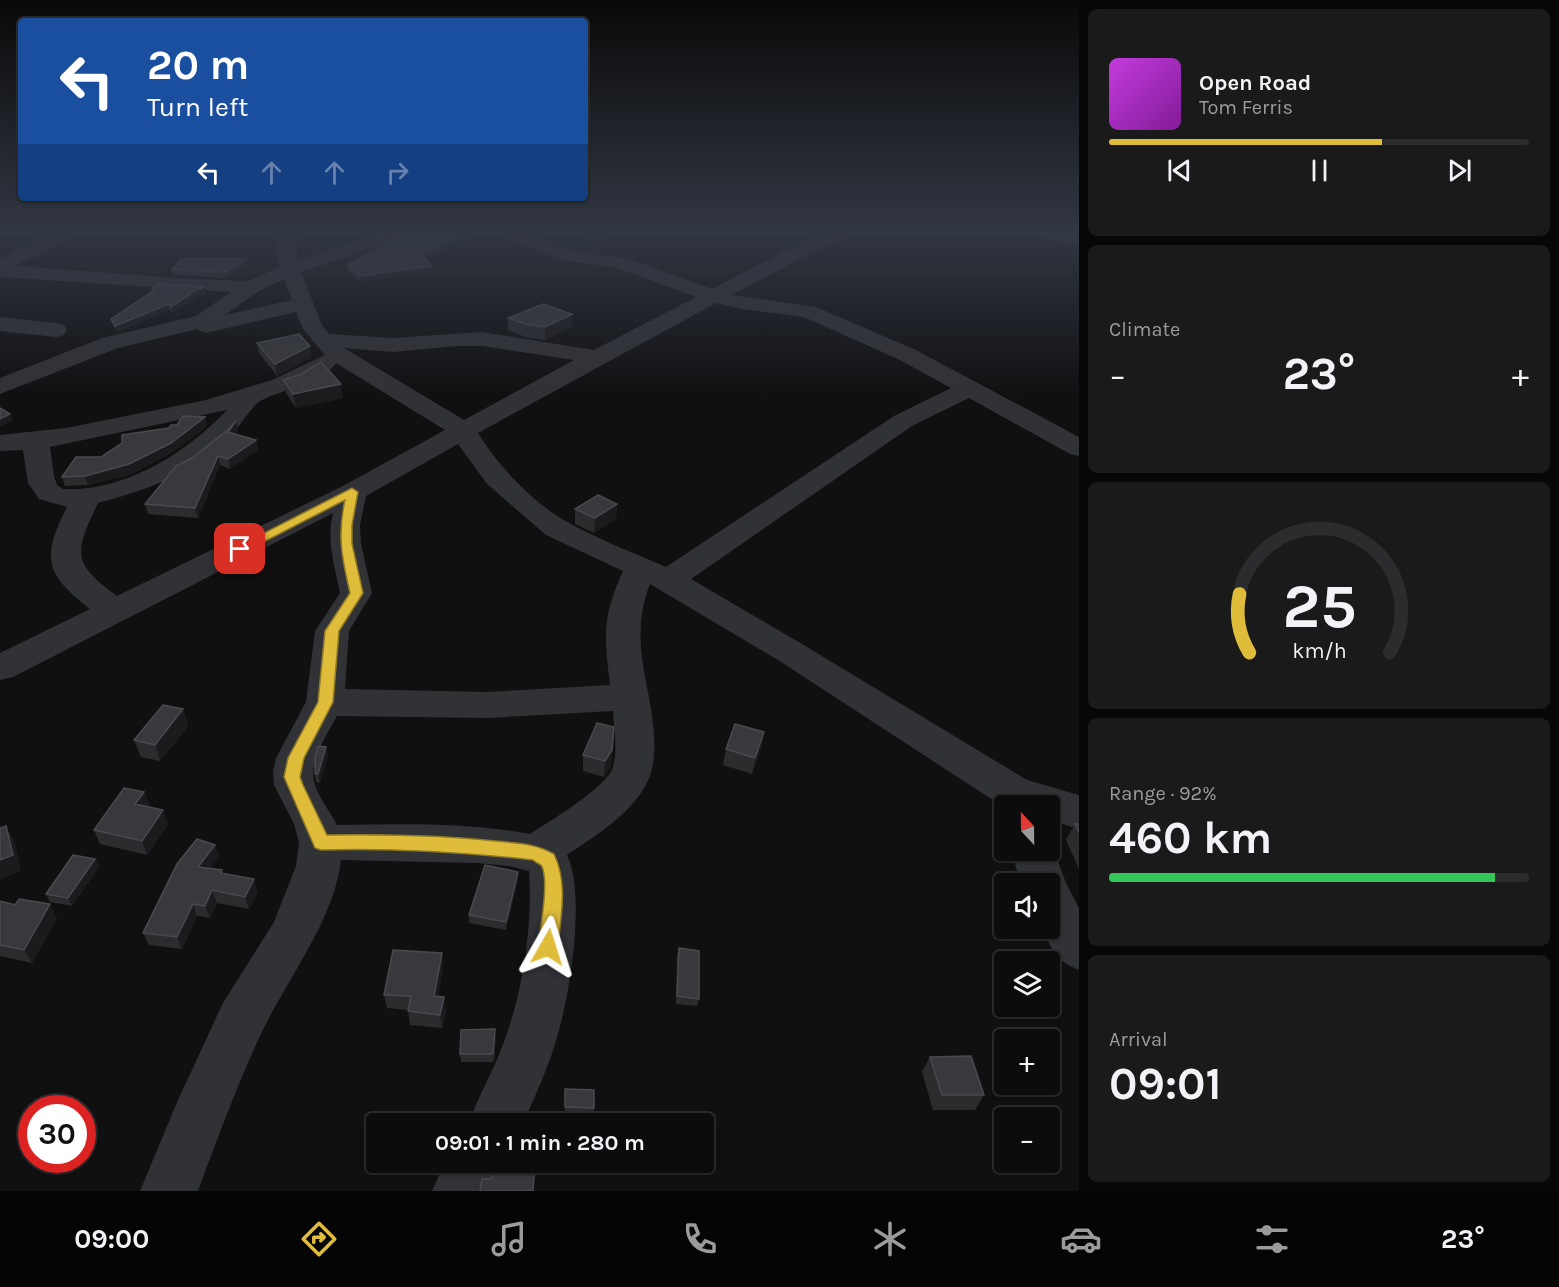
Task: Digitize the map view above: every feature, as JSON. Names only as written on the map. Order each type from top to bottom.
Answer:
[{"type":"street","points":[[209,286],[252,287]]},
{"type":"street","points":[[5,380],[140,334],[203,321],[255,286]]},
{"type":"street","points":[[295,286],[310,324],[330,347],[464,430],[480,458],[497,478],[557,530],[655,573],[790,652],[1011,795]]},
{"type":"street","points":[[680,286],[742,303],[809,311],[873,337],[1079,448]]},
{"type":"street","points":[[0,668],[352,492],[597,357],[736,286]]},
{"type":"street","points":[[163,330],[230,322],[304,304]]},
{"type":"street","points":[[0,324],[56,330]]},
{"type":"street","points":[[0,444],[36,440],[152,419],[252,394],[292,381],[330,347],[482,339],[597,357]]},
{"type":"street","points":[[536,853],[589,817],[630,777],[633,763],[630,697],[622,620],[626,600],[655,573],[903,422],[971,388]]},
{"type":"street","points":[[36,440],[41,478],[49,494],[68,498],[87,496],[139,482],[189,459],[223,431],[252,394]]},
{"type":"street","points":[[170,1191],[197,1119],[240,1020],[291,936],[318,866],[321,843],[315,824],[292,777],[296,758],[325,702],[332,631],[356,593],[346,544],[345,525],[352,492]]},
{"type":"street","points":[[87,496],[66,542],[65,563],[78,582],[114,611]]},
{"type":"street","points":[[325,702],[487,705],[630,697]]},
{"type":"street","points":[[1060,808],[1079,812]]},
{"type":"street","points":[[321,843],[372,841],[466,845],[536,853],[547,859],[553,873],[553,904],[546,968],[531,1037],[500,1113]]},
{"type":"street","points":[[1060,918],[1068,934],[1079,948]]},
{"type":"street","points":[[460,1191],[469,1173]]},
{"type":"building","points":[[155,286],[205,287],[196,290],[171,307],[169,304],[115,326],[111,319],[155,290],[152,289]]},
{"type":"building","points":[[543,304],[572,314],[545,327],[525,324],[508,318]]},
{"type":"building","points":[[299,334],[310,346],[275,364],[257,343]]},
{"type":"building","points":[[321,362],[341,384],[293,394],[283,380],[300,375]]},
{"type":"building","points":[[0,408],[10,414],[0,419]]},
{"type":"building","points":[[183,416],[205,417],[171,443],[129,464],[85,476],[62,477],[76,457],[101,457],[122,443],[122,435],[169,428],[171,425],[177,425]]},
{"type":"building","points":[[236,421],[228,432],[256,440],[228,459],[218,456],[195,508],[145,504],[176,466],[192,458]]},
{"type":"building","points":[[598,495],[617,504],[595,518],[575,509]]},
{"type":"building","points":[[163,705],[183,709],[155,745],[134,740]]},
{"type":"building","points":[[597,723],[614,727],[612,750],[605,761],[583,755]]},
{"type":"building","points":[[735,724],[764,732],[755,758],[726,749]]},
{"type":"building","points":[[318,746],[326,747],[318,774],[315,774],[315,757]]},
{"type":"building","points":[[124,788],[144,792],[135,804],[163,810],[142,841],[94,830]]},
{"type":"building","points":[[6,826],[13,855],[0,860],[0,828]]},
{"type":"building","points":[[197,839],[215,845],[198,867],[222,870],[221,873],[254,879],[245,897],[212,890],[205,906],[193,904],[177,937],[143,933],[177,864]]},
{"type":"building","points":[[73,855],[95,859],[68,898],[46,894]]},
{"type":"building","points":[[485,865],[518,872],[506,922],[469,915]]},
{"type":"building","points":[[19,899],[50,904],[24,950],[0,945],[0,901],[15,905]]},
{"type":"building","points":[[679,948],[699,951],[699,999],[677,996]]},
{"type":"building","points":[[393,950],[442,953],[434,996],[444,997],[440,1015],[408,1011],[411,996],[384,995]]},
{"type":"building","points":[[495,1029],[493,1054],[460,1054],[461,1030]]},
{"type":"building","points":[[971,1056],[984,1095],[942,1095],[930,1057]]},
{"type":"building","points":[[565,1089],[594,1090],[594,1108],[565,1107]]},
{"type":"building","points":[[493,1173],[534,1173],[533,1191],[480,1191],[482,1179],[491,1179]]},
{"type":"route","points":[[240,549],[352,492],[345,525],[346,544],[356,593],[332,631],[325,702],[296,758],[292,777],[294,785],[315,824],[321,843],[372,841],[466,845],[508,848],[536,853],[547,859],[553,873],[553,904],[548,947]]}]
